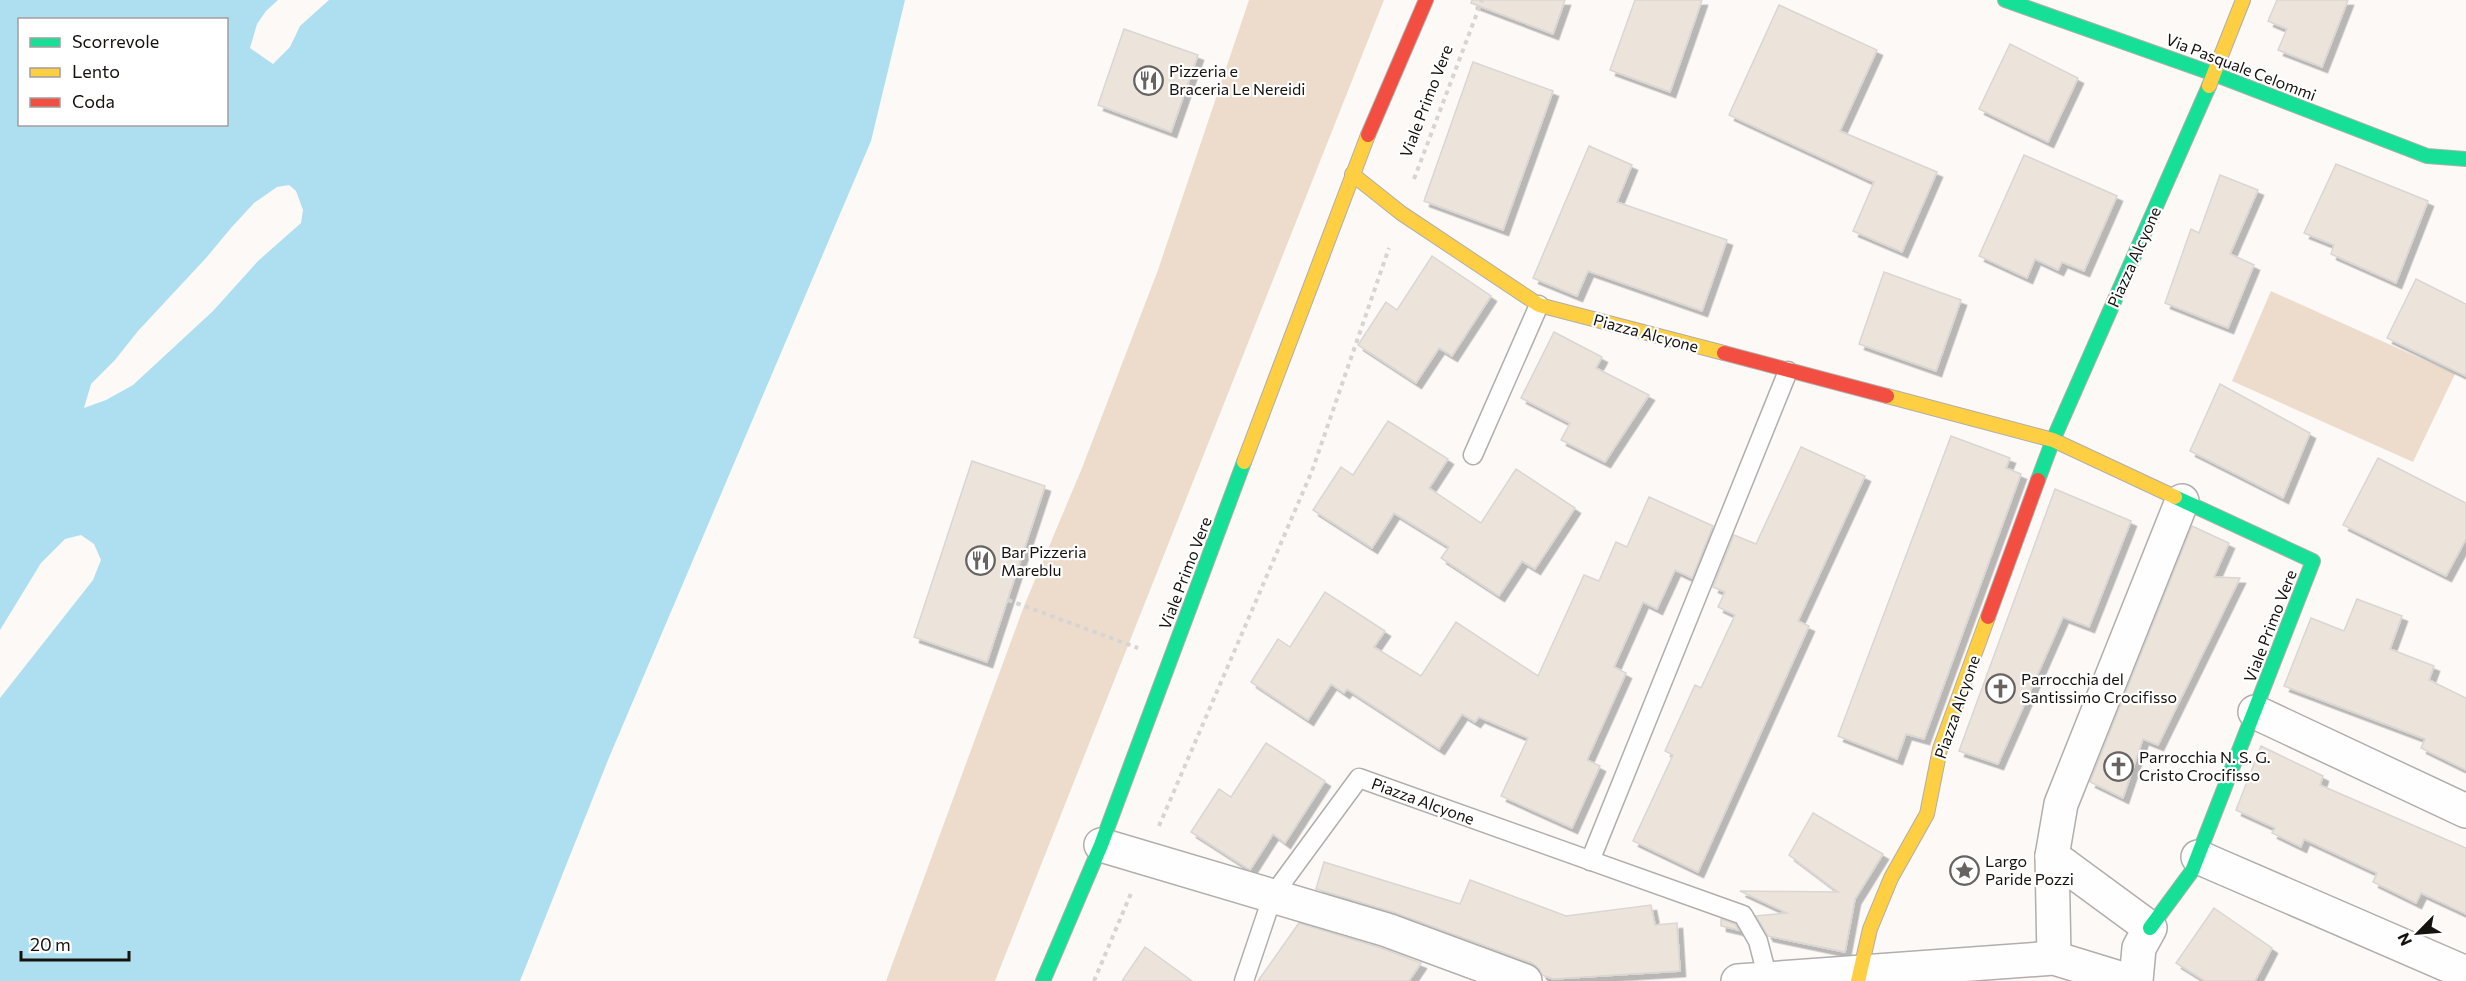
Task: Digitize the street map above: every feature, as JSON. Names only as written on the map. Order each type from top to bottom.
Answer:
[{"type":"street","name":"Viale Primo Vere","points":[[1043,981],[1101,844],[1352,174],[1425,0]]},
{"type":"street","name":"Via Pasquale Celommi","points":[[2005,0],[2214,74],[2427,156],[2466,159]]},
{"type":"street","name":"Piazza Alcyone","points":[[1858,976],[1870,928],[1891,878],[1927,814],[1940,749],[2053,440],[2214,74],[2243,0]]},
{"type":"street","points":[[1352,174],[1401,213],[1539,304]]},
{"type":"street","name":"Piazza Alcyone","points":[[1539,304],[2053,440]]},
{"type":"street","name":"Viale Primo Vere","points":[[2053,440],[2313,561],[2192,871],[2150,928]]},
{"type":"street","points":[[2054,958],[2052,856],[2061,804],[2182,501]]},
{"type":"street","points":[[2255,711],[2466,811]]},
{"type":"street","points":[[1101,844],[1387,930],[1525,981]]},
{"type":"street","points":[[2052,856],[2150,928],[2139,948],[2136,981]]},
{"type":"street","points":[[2198,857],[2466,973]]},
{"type":"street","name":"Piazza Alcyone","points":[[1753,980],[1858,976],[2054,958],[2129,981]]},
{"type":"lane","points":[[1473,455],[1539,304]]},
{"type":"lane","points":[[1590,861],[1788,370]]},
{"type":"lane","name":"Piazza Alcyone","points":[[1273,895],[1359,778],[1743,915],[1758,941],[1753,980]]},
{"type":"lane","points":[[1244,981],[1273,895]]},
{"type":"path","name":"Viale Primo Vere","points":[[1158,829],[1312,471],[1401,213],[1482,0]]},
{"type":"path","points":[[1008,600],[1170,660]]},
{"type":"path","points":[[1094,981],[1131,892]]},
{"type":"shaded area","points":[[1249,0],[1384,0],[995,981],[886,981],[1024,606],[1082,468],[1158,270]]},
{"type":"shaded area","points":[[2271,291],[2455,374],[2413,462],[2232,381]]},
{"type":"water","points":[[0,0],[905,0],[871,141],[608,760],[520,981],[0,981]]},
{"type":"pier","points":[[278,0],[329,0],[300,26],[290,47],[273,64],[250,48],[257,24]]},
{"type":"pier","points":[[289,185],[296,191],[303,210],[301,223],[258,261],[213,311],[133,385],[106,400],[84,408],[91,384],[115,360],[138,331],[231,228],[254,203],[277,187]]},
{"type":"pier","points":[[81,535],[94,544],[101,560],[93,580],[0,698],[0,630],[41,563],[65,539]]},
{"type":"building","points":[[1472,0],[1565,0],[1553,34],[1471,3]]},
{"type":"building","points":[[1635,0],[1702,0],[1670,92],[1610,70]]},
{"type":"building","points":[[2277,0],[2348,0],[2322,67],[2278,50],[2287,29],[2268,21]]},
{"type":"building","points":[[1779,5],[1877,50],[1840,131],[1937,172],[1902,252],[1853,231],[1874,182],[1729,115]]},
{"type":"building","points":[[1124,29],[1198,55],[1171,132],[1098,105]]},
{"type":"building","points":[[2010,44],[2078,78],[2048,142],[1979,109]]},
{"type":"building","points":[[1473,62],[1553,91],[1503,230],[1424,201]]},
{"type":"building","points":[[1589,146],[1632,165],[1617,202],[1727,240],[1702,311],[1588,271],[1577,296],[1533,278]]},
{"type":"building","points":[[2024,155],[2117,196],[2084,271],[2062,262],[2058,270],[2035,259],[2027,278],[1979,256]]},
{"type":"building","points":[[2336,164],[2428,201],[2396,283],[2331,254],[2334,245],[2304,233]]},
{"type":"building","points":[[2220,175],[2258,190],[2230,254],[2254,265],[2228,328],[2165,303],[2191,229],[2199,233]]},
{"type":"building","points":[[1432,256],[1491,296],[1452,356],[1439,348],[1416,383],[1358,345],[1386,302],[1397,310]]},
{"type":"building","points":[[1884,272],[1961,300],[1936,371],[1859,344]]},
{"type":"building","points":[[2416,279],[2466,304],[2466,376],[2387,338]]},
{"type":"building","points":[[1554,332],[1602,357],[1596,368],[1649,395],[1605,462],[1561,440],[1570,423],[1521,398]]},
{"type":"building","points":[[2220,384],[2310,433],[2283,498],[2190,451]]},
{"type":"building","points":[[1388,421],[1448,459],[1429,488],[1481,523],[1516,469],[1575,508],[1535,569],[1522,561],[1499,596],[1441,558],[1449,547],[1394,513],[1372,548],[1313,510],[1341,467],[1353,475]]},
{"type":"building","points":[[1951,436],[2010,458],[2006,468],[2021,474],[1924,739],[1906,734],[1897,759],[1838,736]]},
{"type":"building","points":[[1801,447],[1865,476],[1798,621],[1809,626],[1698,872],[1633,841],[1673,755],[1665,751],[1695,685],[1701,688],[1735,615],[1718,607],[1725,592],[1713,587],[1734,535],[1756,544]]},
{"type":"building","points":[[2378,458],[2466,503],[2466,539],[2446,576],[2343,525]]},
{"type":"building","points":[[972,461],[1045,486],[987,662],[914,637]]},
{"type":"building","points":[[2055,489],[2131,521],[2089,627],[2063,617],[1998,764],[1959,751]]},
{"type":"building","points":[[1649,497],[1713,526],[1692,578],[1675,570],[1657,609],[1643,602],[1614,667],[1626,673],[1587,760],[1600,766],[1572,828],[1501,796],[1528,738],[1479,717],[1475,722],[1462,714],[1439,749],[1347,689],[1344,693],[1331,684],[1308,720],[1251,682],[1278,639],[1290,647],[1325,592],[1385,631],[1374,647],[1421,676],[1456,622],[1538,676],[1584,575],[1599,581],[1616,542],[1627,547]]},
{"type":"building","points":[[2192,526],[2229,543],[2214,577],[2240,578],[2158,745],[2143,739],[2123,798],[2090,782]]},
{"type":"building","points":[[2357,599],[2402,616],[2390,649],[2434,666],[2429,680],[2466,698],[2466,770],[2421,748],[2425,739],[2284,686],[2311,618],[2344,631]]},
{"type":"building","points":[[1266,743],[1325,781],[1285,843],[1273,834],[1250,870],[1191,832],[1219,789],[1231,797]]},
{"type":"building","points":[[2261,746],[2323,776],[2320,785],[2466,848],[2466,914],[2421,893],[2416,903],[2373,882],[2377,873],[2304,839],[2301,847],[2272,833],[2275,828],[2236,810]]},
{"type":"building","points":[[1813,813],[1883,854],[1855,899],[1845,952],[1768,936],[1756,916],[1787,913],[1740,891],[1838,892],[1789,855]]},
{"type":"building","points":[[1324,862],[1460,904],[1470,880],[1566,916],[1651,905],[1655,925],[1677,923],[1680,971],[1553,979],[1542,975],[1532,963],[1393,912],[1316,889]]},
{"type":"building","points":[[2214,908],[2272,948],[2255,981],[2205,981],[2176,963]]},
{"type":"building","points":[[1721,919],[1735,924],[1739,930],[1721,926]]},
{"type":"building","points":[[1299,923],[1421,963],[1409,981],[1258,981]]},
{"type":"building","points":[[1145,947],[1192,981],[1122,981]]},
{"type":"traffic: fast","points":[[2005,0],[2214,74],[2427,156],[2466,159]]},
{"type":"traffic: fast","points":[[2038,480],[2053,440],[2209,86]]},
{"type":"traffic: fast","points":[[1043,981],[1101,845],[1244,462]]},
{"type":"traffic: fast","points":[[2150,928],[2192,871],[2313,561],[2175,497]]},
{"type":"traffic: slow","points":[[2209,86],[2243,0]]},
{"type":"traffic: slow","points":[[1244,462],[1368,135]]},
{"type":"traffic: slow","points":[[1352,174],[1401,213],[1539,305],[1724,353]]},
{"type":"traffic: slow","points":[[1887,396],[2053,440],[2175,497]]},
{"type":"traffic: slow","points":[[1858,981],[1870,929],[1891,878],[1927,814],[1940,749],[1988,617]]},
{"type":"traffic: jam","points":[[1368,135],[1426,0]]},
{"type":"traffic: jam","points":[[1724,353],[1887,396]]},
{"type":"traffic: jam","points":[[1988,617],[2038,480]]},
{"type":"place","name":"Pizzeria e Braceria Le Nereidi","points":[[1148,80]]},
{"type":"place","name":"Bar Pizzeria Mareblu","points":[[980,561]]},
{"type":"place","name":"Parrocchia del Santissimo Crocifisso","points":[[2000,688]]},
{"type":"place","name":"Parrocchia N. S. G. Cristo Crocifisso","points":[[2118,766]]},
{"type":"place","name":"Largo Paride Pozzi","points":[[1964,870]]}]
